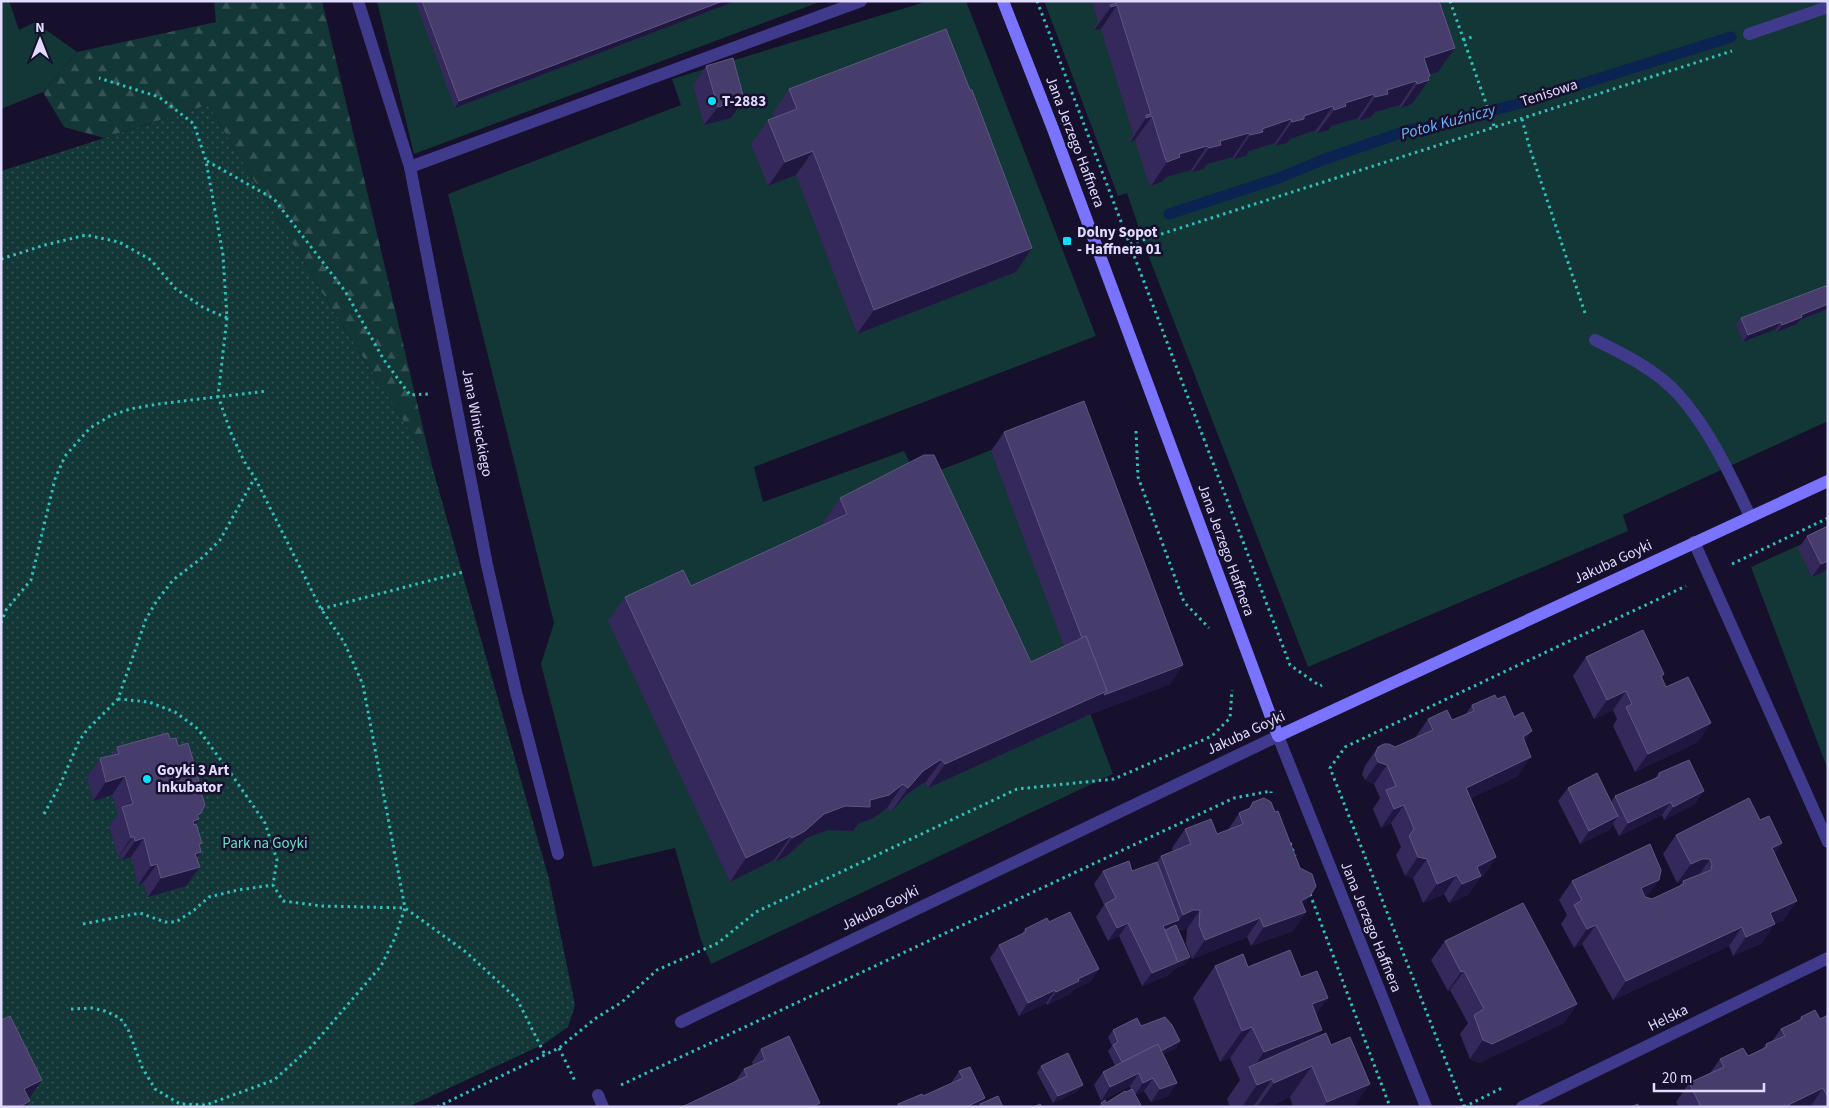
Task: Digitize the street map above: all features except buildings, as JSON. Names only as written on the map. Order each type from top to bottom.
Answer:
[{"type":"street","name":"Jana Winieckiego","points":[[358,1],[410,167],[487,565],[516,692],[558,854]]},
{"type":"street","points":[[410,167],[861,1]]},
{"type":"street","name":"Jana Jerzego Haffnera","points":[[1003,1],[1100,254],[1278,736],[1426,1107]]},
{"type":"street","points":[[1749,34],[1828,7]]},
{"type":"street","points":[[1595,340],[1624,354],[1677,393],[1701,423],[1727,467],[1750,516]]},
{"type":"street","name":"Jakuba Goyki","points":[[681,1022],[1278,736],[1828,481]]},
{"type":"street","points":[[1694,542],[1828,842]]},
{"type":"street","name":"Helska","points":[[1522,1107],[1828,958]]},
{"type":"path","points":[[1037,1],[1290,665],[1320,686],[1327,683]]},
{"type":"path","points":[[1450,1],[1494,126]]},
{"type":"path","name":"Tenisowa","points":[[1100,254],[1744,47],[1749,34]]},
{"type":"path","points":[[1463,40],[1472,37]]},
{"type":"path","points":[[71,1009],[92,1008],[105,1011],[120,1018],[128,1029],[142,1067],[154,1089],[179,1106],[206,1106],[274,1080],[312,1046],[381,966],[394,940],[405,908],[363,685],[344,642],[321,609],[255,478],[244,461],[231,433],[218,396],[227,318],[223,255],[206,161],[194,124],[159,96],[99,78]]},
{"type":"path","points":[[1522,119],[1530,149],[1595,340]]},
{"type":"path","points":[[206,161],[274,199],[345,291],[384,360],[410,394]]},
{"type":"path","points":[[1,259],[45,245],[86,235],[119,242],[151,260],[176,289],[204,308],[227,318]]},
{"type":"path","points":[[1,623],[6,610],[31,580],[55,479],[65,456],[90,428],[110,416],[130,409],[267,391]]},
{"type":"path","points":[[1136,428],[1138,478],[1180,593],[1184,602],[1214,633]]},
{"type":"path","points":[[44,814],[60,785],[79,741],[87,730],[118,699],[146,619],[156,602],[174,580],[203,557],[220,540],[255,478]]},
{"type":"path","points":[[1464,1107],[1330,768],[1345,747],[1828,518]]},
{"type":"path","points":[[321,609],[487,565]]},
{"type":"path","points":[[437,1107],[560,1048],[596,1018],[622,1002],[656,970],[718,943],[756,912],[1018,789],[1114,779],[1212,736],[1230,718],[1232,690]]},
{"type":"path","points":[[118,699],[150,702],[175,712],[198,729],[265,823],[277,860],[273,885],[283,902],[322,906],[405,908],[466,952],[517,999],[545,1055]]},
{"type":"path","points":[[621,1084],[1234,798],[1271,791],[1274,800]]},
{"type":"path","points":[[1288,837],[1299,865]]},
{"type":"path","points":[[82,924],[140,912],[164,922],[176,922],[193,911],[209,896],[273,885]]},
{"type":"path","points":[[1309,893],[1390,1107]]},
{"type":"path","points":[[560,1048],[577,1086]]},
{"type":"green space","points":[[1,1],[9,1],[19,30],[35,22],[77,52],[43,92],[1,109]]},
{"type":"green space","points":[[214,1],[322,1],[432,466],[334,312],[208,105],[104,138],[64,127],[43,92],[77,52],[216,22]]},
{"type":"green space","points":[[377,1],[822,1],[414,154]]},
{"type":"green space","points":[[928,1],[966,1],[1096,336],[754,467],[763,502],[904,451],[918,479],[991,450],[1113,774],[711,964],[701,940],[675,848],[593,867],[541,664],[554,623],[448,194],[681,105],[672,79]]},
{"type":"green space","points":[[1044,1],[1828,1],[1828,421],[1623,515],[1628,531],[1308,667],[1147,252],[1127,193],[1118,196]]},
{"type":"green space","name":"Park na Goyki","points":[[208,105],[334,312],[432,466],[549,879],[575,1005],[568,1027],[544,1044],[408,1107],[1,1107],[1,171]]},
{"type":"green space","points":[[1828,532],[1828,770],[1751,567]]},
{"type":"waterway","name":"Potok Kuźniczy","points":[[1169,214],[1276,179],[1325,159],[1412,129],[1433,126],[1521,103],[1731,37]]},
{"type":"place","name":"T-2883","points":[[712,101]]},
{"type":"place","name":"Dolny Sopot - Haffnera 01","points":[[1067,241]]},
{"type":"place","name":"Goyki 3 Art Inkubator","points":[[147,779]]}]
